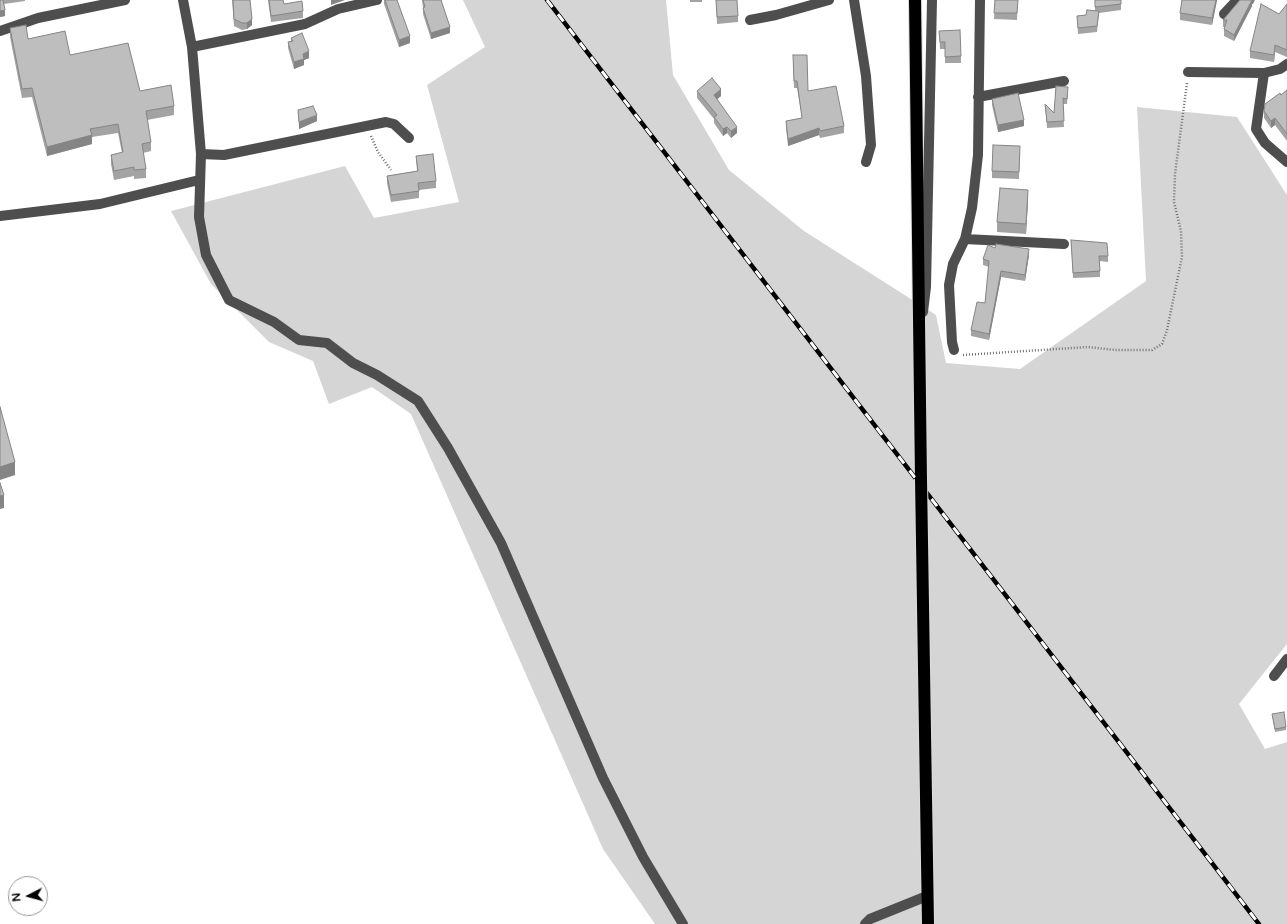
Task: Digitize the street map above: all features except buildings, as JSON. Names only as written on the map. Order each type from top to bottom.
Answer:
[{"type":"highway","points":[[915,0],[928,924]]},
{"type":"street","points":[[0,31],[38,18],[125,0]]},
{"type":"street","points":[[183,0],[192,47],[201,154],[199,217],[206,255],[228,300],[274,322],[299,340],[328,343],[352,363],[377,375],[418,401],[448,448],[501,542],[602,778],[643,856],[683,924]]},
{"type":"street","points":[[192,47],[305,24],[338,9],[377,0]]},
{"type":"street","points":[[750,20],[776,15],[829,0]]},
{"type":"street","points":[[854,0],[866,76],[871,145],[866,162]]},
{"type":"street","points":[[920,342],[926,287],[932,0]]},
{"type":"street","points":[[954,350],[952,342],[949,285],[953,264],[965,239],[972,208],[978,154],[980,0]]},
{"type":"street","points":[[1224,14],[1237,0]]},
{"type":"street","points":[[1188,72],[1264,73],[1280,69],[1287,64]]},
{"type":"street","points":[[1264,73],[1256,129],[1265,143],[1287,162]]},
{"type":"street","points":[[978,97],[1064,81]]},
{"type":"street","points":[[201,154],[224,155],[386,122],[394,124],[409,138]]},
{"type":"street","points":[[0,216],[100,204],[199,180]]},
{"type":"street","points":[[965,239],[1064,244]]},
{"type":"street","points":[[1274,676],[1287,659]]},
{"type":"street","points":[[865,924],[870,919],[927,896]]},
{"type":"path","points":[[954,350],[961,355],[1088,347],[1115,350],[1152,350],[1162,344],[1167,330],[1182,257],[1181,231],[1174,202],[1175,174],[1188,72]]},
{"type":"path","points":[[367,126],[378,152],[391,170]]},
{"type":"shaded area","points":[[463,0],[666,0],[673,75],[729,170],[804,231],[936,315],[946,363],[1020,369],[1146,281],[1137,107],[1237,117],[1287,195],[1287,644],[1239,704],[1265,749],[1287,742],[1287,924],[655,924],[603,849],[411,414],[372,387],[329,404],[313,361],[269,342],[211,284],[171,211],[345,166],[374,218],[459,202],[427,85],[485,47]]},
{"type":"railway","points":[[547,0],[1259,924]]}]
